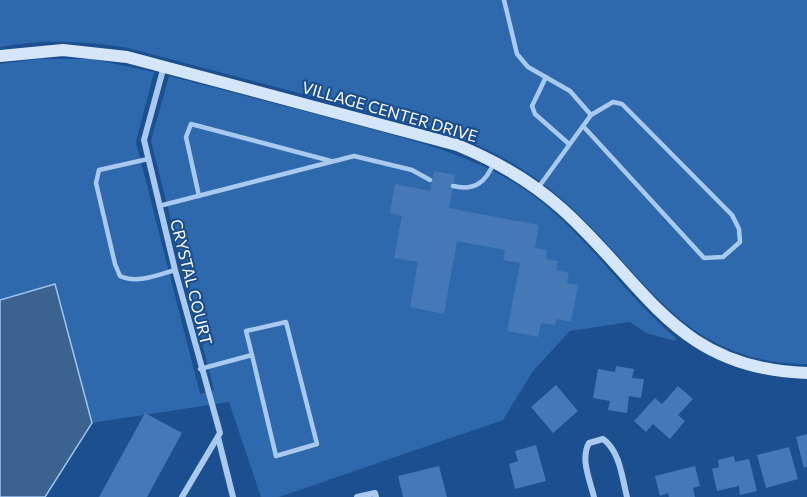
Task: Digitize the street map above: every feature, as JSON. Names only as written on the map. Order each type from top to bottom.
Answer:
[{"type":"street","name":"VILLAGE CENTER DRIVE","points":[[0,56],[37,51],[92,51],[164,65],[431,136],[538,188],[585,233],[648,303],[682,332],[738,361],[779,370],[807,373]]},
{"type":"street","name":"CRYSTAL COURT","points":[[164,65],[144,140],[200,369],[220,433],[218,437],[233,497]]},
{"type":"street","points":[[182,497],[218,437]]},
{"type":"street","points":[[594,497],[585,462],[585,450],[589,442],[603,439],[612,446],[616,455],[627,497]]},
{"type":"street","points":[[357,497],[375,493],[376,497]]},
{"type":"lane","points":[[504,0],[518,54],[528,67],[570,91],[591,116]]},
{"type":"lane","points":[[546,77],[532,106],[535,114],[569,144]]},
{"type":"lane","points":[[538,188],[569,144],[583,126],[591,116],[614,102],[622,104],[732,215],[739,229],[740,242],[723,257],[704,258],[583,126]]},
{"type":"lane","points":[[199,196],[186,137],[191,124],[332,161]]},
{"type":"lane","points":[[159,206],[354,156],[412,170],[430,180]]},
{"type":"lane","points":[[148,159],[99,170],[96,183],[115,264],[120,276],[127,280],[150,278],[175,270]]},
{"type":"lane","points":[[453,186],[467,189],[476,186],[492,167]]},
{"type":"lane","points":[[286,322],[317,444],[276,456],[252,355],[246,331],[286,322]]},
{"type":"lane","points":[[200,369],[252,355]]},
{"type":"shaded area","points":[[0,0],[807,0],[807,364],[764,360],[728,349],[697,332],[670,310],[551,190],[520,168],[469,141],[432,128],[128,48],[64,42],[0,47]]},
{"type":"shaded area","points":[[38,59],[92,59],[154,72],[136,142],[200,394],[214,390],[151,141],[169,76],[418,142],[488,168],[531,194],[570,227],[639,303],[676,338],[675,341],[646,333],[630,322],[570,331],[533,371],[503,420],[279,497],[261,497],[229,402],[91,423],[55,284],[0,300],[0,64]]},
{"type":"shaded area","points":[[55,284],[92,423],[45,497],[0,497],[0,300]]},
{"type":"building","points":[[434,171],[455,175],[449,208],[539,225],[535,248],[547,250],[546,259],[558,261],[556,270],[569,273],[567,283],[578,285],[571,322],[556,319],[555,325],[541,323],[538,337],[507,331],[520,263],[503,260],[505,250],[457,241],[444,314],[410,307],[418,262],[394,258],[402,216],[390,213],[395,184],[430,191]]},
{"type":"building","points":[[616,366],[634,369],[632,378],[644,379],[641,398],[629,396],[627,413],[608,410],[610,401],[593,398],[598,369],[615,372]]},
{"type":"building","points":[[556,385],[578,411],[553,433],[531,407]]},
{"type":"building","points":[[678,386],[693,399],[678,415],[685,421],[670,439],[653,424],[646,432],[634,421],[655,398],[662,404]]},
{"type":"building","points":[[145,413],[182,433],[147,497],[99,497]]},
{"type":"building","points":[[807,434],[807,467],[804,468],[796,437]]},
{"type":"building","points":[[536,445],[546,481],[515,489],[509,464],[518,461],[515,451]]},
{"type":"building","points":[[789,447],[798,479],[766,488],[757,455]]},
{"type":"building","points":[[734,456],[735,462],[749,459],[757,491],[740,495],[739,486],[717,491],[712,469],[719,467],[718,460]]},
{"type":"building","points":[[439,466],[447,497],[403,497],[398,476]]},
{"type":"building","points":[[695,466],[700,486],[693,488],[695,497],[669,497],[668,493],[660,496],[655,476]]}]
